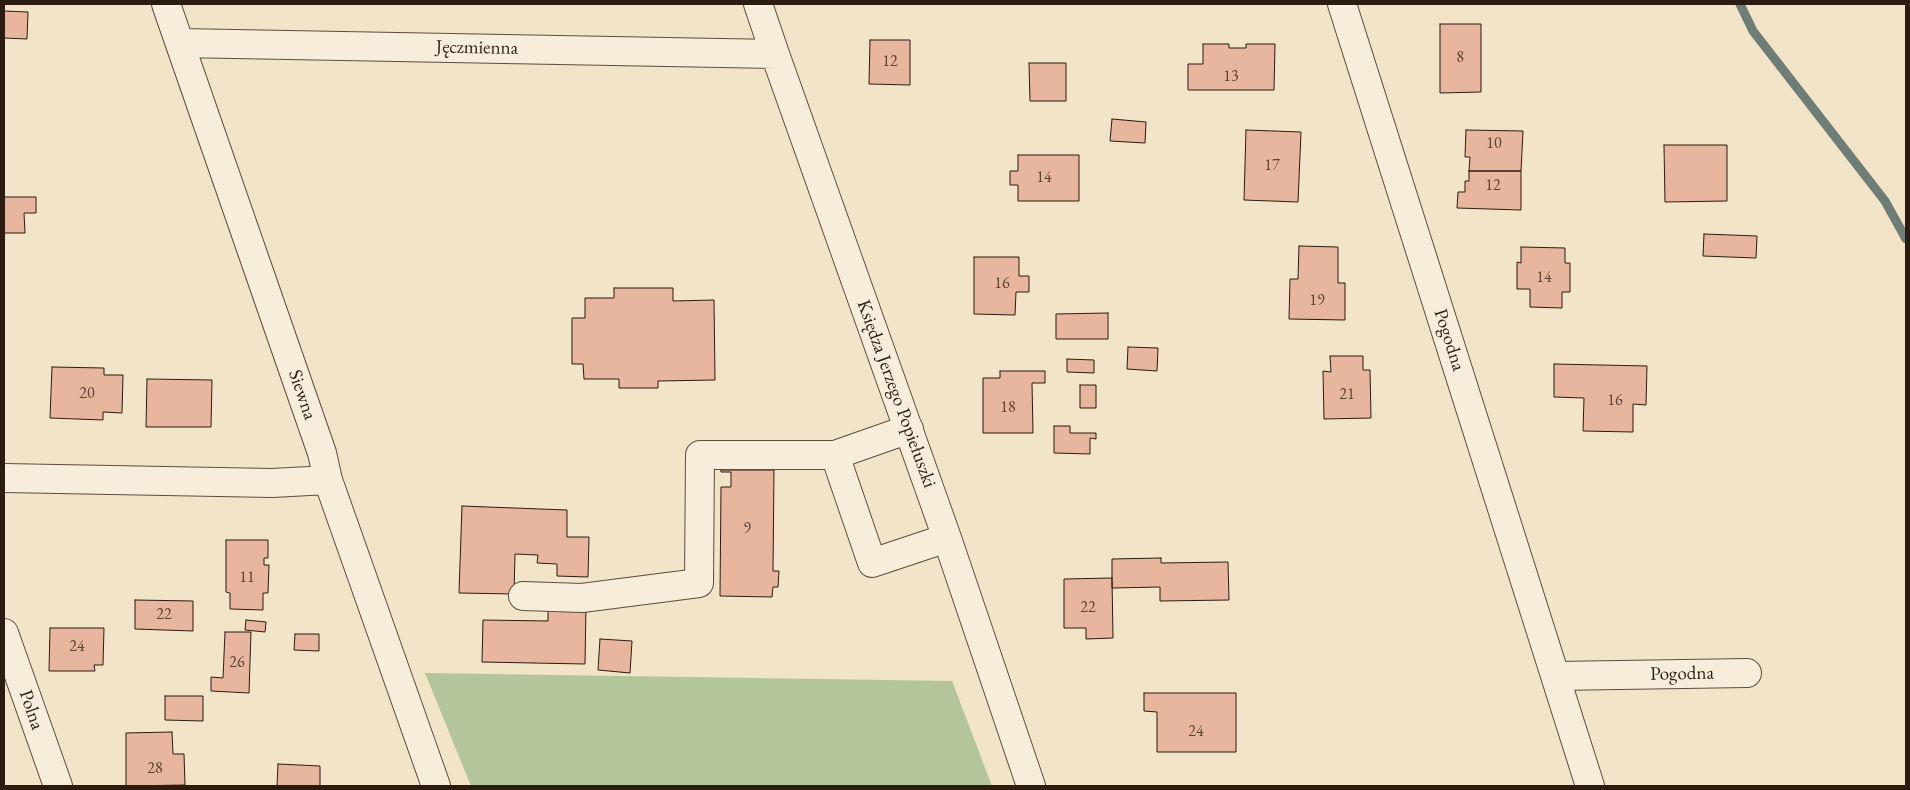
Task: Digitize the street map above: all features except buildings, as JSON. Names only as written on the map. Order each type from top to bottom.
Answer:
[{"type":"street","name":"Siewna","points":[[166,4],[322,453],[328,480],[436,786]]},
{"type":"street","name":"Księdza Jerzego Popiełuszki","points":[[758,4],[774,54],[948,538],[1031,786]]},
{"type":"street","name":"Pogodna","points":[[1342,4],[1590,786]]},
{"type":"street","name":"Jęczmienna","points":[[180,43],[774,54]]},
{"type":"street","points":[[523,596],[582,598],[699,583],[700,455],[835,455],[909,429]]},
{"type":"street","points":[[835,455],[872,563],[948,538]]},
{"type":"street","points":[[4,478],[272,483],[328,480]]},
{"type":"street","name":"Polna","points":[[4,633],[58,786]]},
{"type":"street","name":"Pogodna","points":[[1556,676],[1747,673]]},
{"type":"green space","points":[[425,673],[952,681],[992,786],[471,786]]},
{"type":"waterway","points":[[1740,4],[1753,31],[1885,201],[1906,239]]}]
